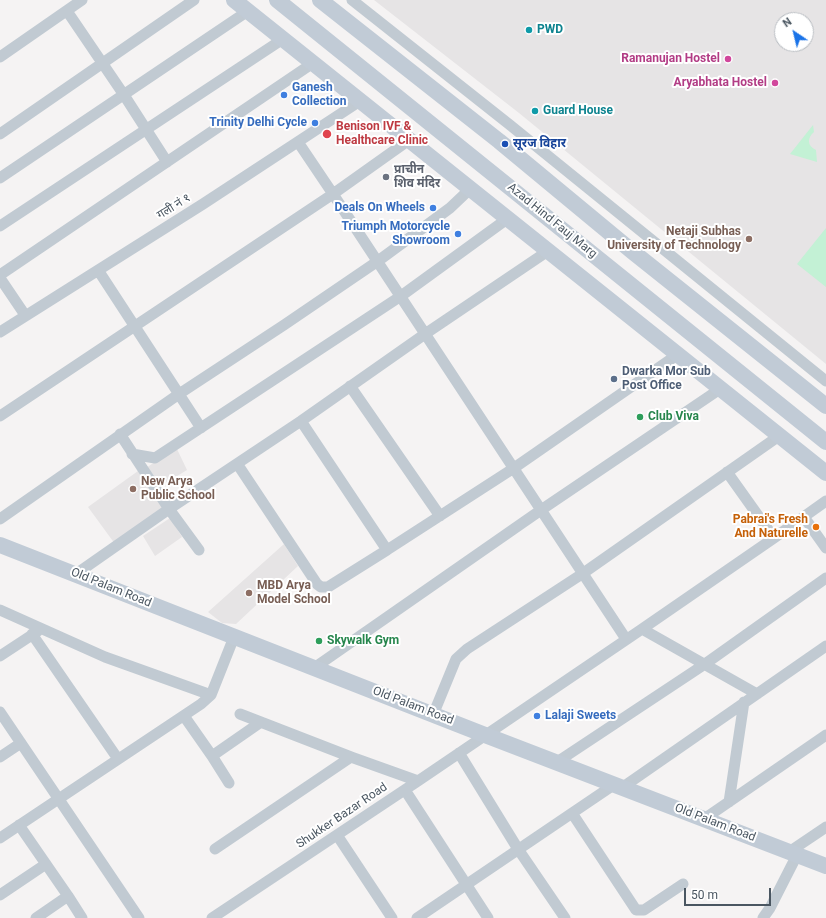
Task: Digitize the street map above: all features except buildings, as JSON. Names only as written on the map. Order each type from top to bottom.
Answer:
[{"type":"street","points":[[0,57],[82,0]]},
{"type":"street","points":[[0,134],[194,0]]},
{"type":"street","points":[[234,0],[826,473]]},
{"type":"street","name":"Azad Hind Fauj Marg","points":[[277,0],[752,384],[826,442]]},
{"type":"street","points":[[320,0],[492,136],[633,252],[826,406]]},
{"type":"street","points":[[352,0],[510,125],[826,382]]},
{"type":"street","points":[[67,11],[168,162]]},
{"type":"street","points":[[0,178],[248,11]]},
{"type":"street","points":[[0,226],[283,39]]},
{"type":"street","points":[[25,315],[0,277],[313,63]]},
{"type":"street","name":"गली नं १","points":[[0,332],[203,204],[360,100]]},
{"type":"street","points":[[0,416],[333,194],[409,140]]},
{"type":"street","points":[[298,142],[378,261],[626,639]]},
{"type":"street","points":[[0,519],[120,434],[378,261],[450,208],[470,189]]},
{"type":"street","points":[[132,454],[155,458],[400,295],[507,219]]},
{"type":"street","points":[[76,574],[170,509],[302,422],[350,386],[548,251]]},
{"type":"street","points":[[98,270],[201,428]]},
{"type":"street","points":[[238,465],[317,584],[322,588],[328,587],[514,468],[677,355]]},
{"type":"street","points":[[737,402],[752,384]]},
{"type":"street","points":[[350,386],[440,516]]},
{"type":"street","points":[[314,668],[541,510],[720,389]]},
{"type":"street","points":[[302,422],[387,550]]},
{"type":"street","points":[[120,434],[132,454],[199,550]]},
{"type":"street","points":[[434,714],[456,659],[467,649],[582,574],[779,436]]},
{"type":"street","points":[[728,472],[774,538]]},
{"type":"street","name":"Shukker Bazar Road","points":[[212,918],[405,790],[642,629],[826,501]]},
{"type":"street","points":[[804,517],[826,548]]},
{"type":"street","name":"Old Palam Road","points":[[0,545],[485,735],[826,866]]},
{"type":"street","points":[[557,762],[705,664],[826,578]]},
{"type":"street","points":[[0,610],[105,657],[211,695]]},
{"type":"street","points":[[0,656],[42,628]]},
{"type":"street","points":[[642,629],[757,694]]},
{"type":"street","points":[[32,634],[118,759]]},
{"type":"street","points":[[0,838],[201,704],[211,695],[234,637]]},
{"type":"street","points":[[417,918],[572,813],[619,786],[826,646]]},
{"type":"street","points":[[729,802],[744,702]]},
{"type":"street","points":[[0,712],[139,918]]},
{"type":"street","points":[[240,714],[418,781]]},
{"type":"street","points":[[184,716],[229,783]]},
{"type":"street","points":[[212,756],[261,722]]},
{"type":"street","points":[[704,819],[826,735]]},
{"type":"street","points":[[0,757],[21,743]]},
{"type":"street","points":[[459,753],[518,849],[565,918]]},
{"type":"street","points":[[215,849],[351,757]]},
{"type":"street","points":[[405,790],[488,918]]},
{"type":"street","points":[[572,813],[634,908],[642,914],[644,910],[683,884]]},
{"type":"street","points":[[19,825],[82,918]]},
{"type":"street","points":[[763,918],[770,908],[793,854],[826,826]]},
{"type":"street","points":[[337,835],[392,918]]},
{"type":"street","points":[[0,895],[46,864]]},
{"type":"street","points":[[36,918],[68,896]]},
{"type":"shaded area","name":"Netaji Subhas University of Technology","points":[[374,0],[826,0],[826,364],[519,113]]},
{"type":"shaded area","name":"New Arya Public School","points":[[177,449],[187,470],[159,487],[146,468],[171,451]]},
{"type":"shaded area","name":"New Arya Public School","points":[[138,471],[165,508],[115,544],[88,507]]},
{"type":"shaded area","name":"New Arya Public School","points":[[170,518],[182,537],[155,556],[143,536]]},
{"type":"shaded area","name":"MBD Arya Model School","points":[[284,544],[298,566],[236,624],[222,623],[208,612]]},
{"type":"green space","points":[[813,125],[814,132],[809,139],[809,142],[816,150],[817,162],[790,154]]},
{"type":"green space","points":[[826,228],[826,287],[797,264]]},
{"type":"place","name":"PWD","points":[[529,30]]},
{"type":"place","name":"Ramanujan Hostel","points":[[728,59]]},
{"type":"place","name":"Aryabhata Hostel","points":[[775,83]]},
{"type":"place","name":"Ganesh Collection","points":[[284,95]]},
{"type":"place","name":"Guard House","points":[[535,111]]},
{"type":"place","name":"Trinity Delhi Cycle","points":[[315,123]]},
{"type":"place","name":"Benison IVF & Healthcare Clinic","points":[[327,134]]},
{"type":"place","name":"सूरज विहार","points":[[505,144]]},
{"type":"place","name":"प्राचीन शिव मंदिर","points":[[386,177]]},
{"type":"place","name":"Deals On Wheels","points":[[433,208]]},
{"type":"place","name":"Triumph Motorcycle Showroom","points":[[458,234]]},
{"type":"place","name":"Netaji Subhas University of Technology","points":[[749,239]]},
{"type":"place","name":"Dwarka Mor Sub Post Office","points":[[614,379]]},
{"type":"place","name":"Club Viva","points":[[640,417]]},
{"type":"place","name":"New Arya Public School","points":[[133,489]]},
{"type":"place","name":"Pabrai's Fresh And Naturelle","points":[[816,527]]},
{"type":"place","name":"MBD Arya Model School","points":[[249,593]]},
{"type":"place","name":"Skywalk Gym","points":[[319,641]]},
{"type":"place","name":"Lalaji Sweets","points":[[537,716]]}]
